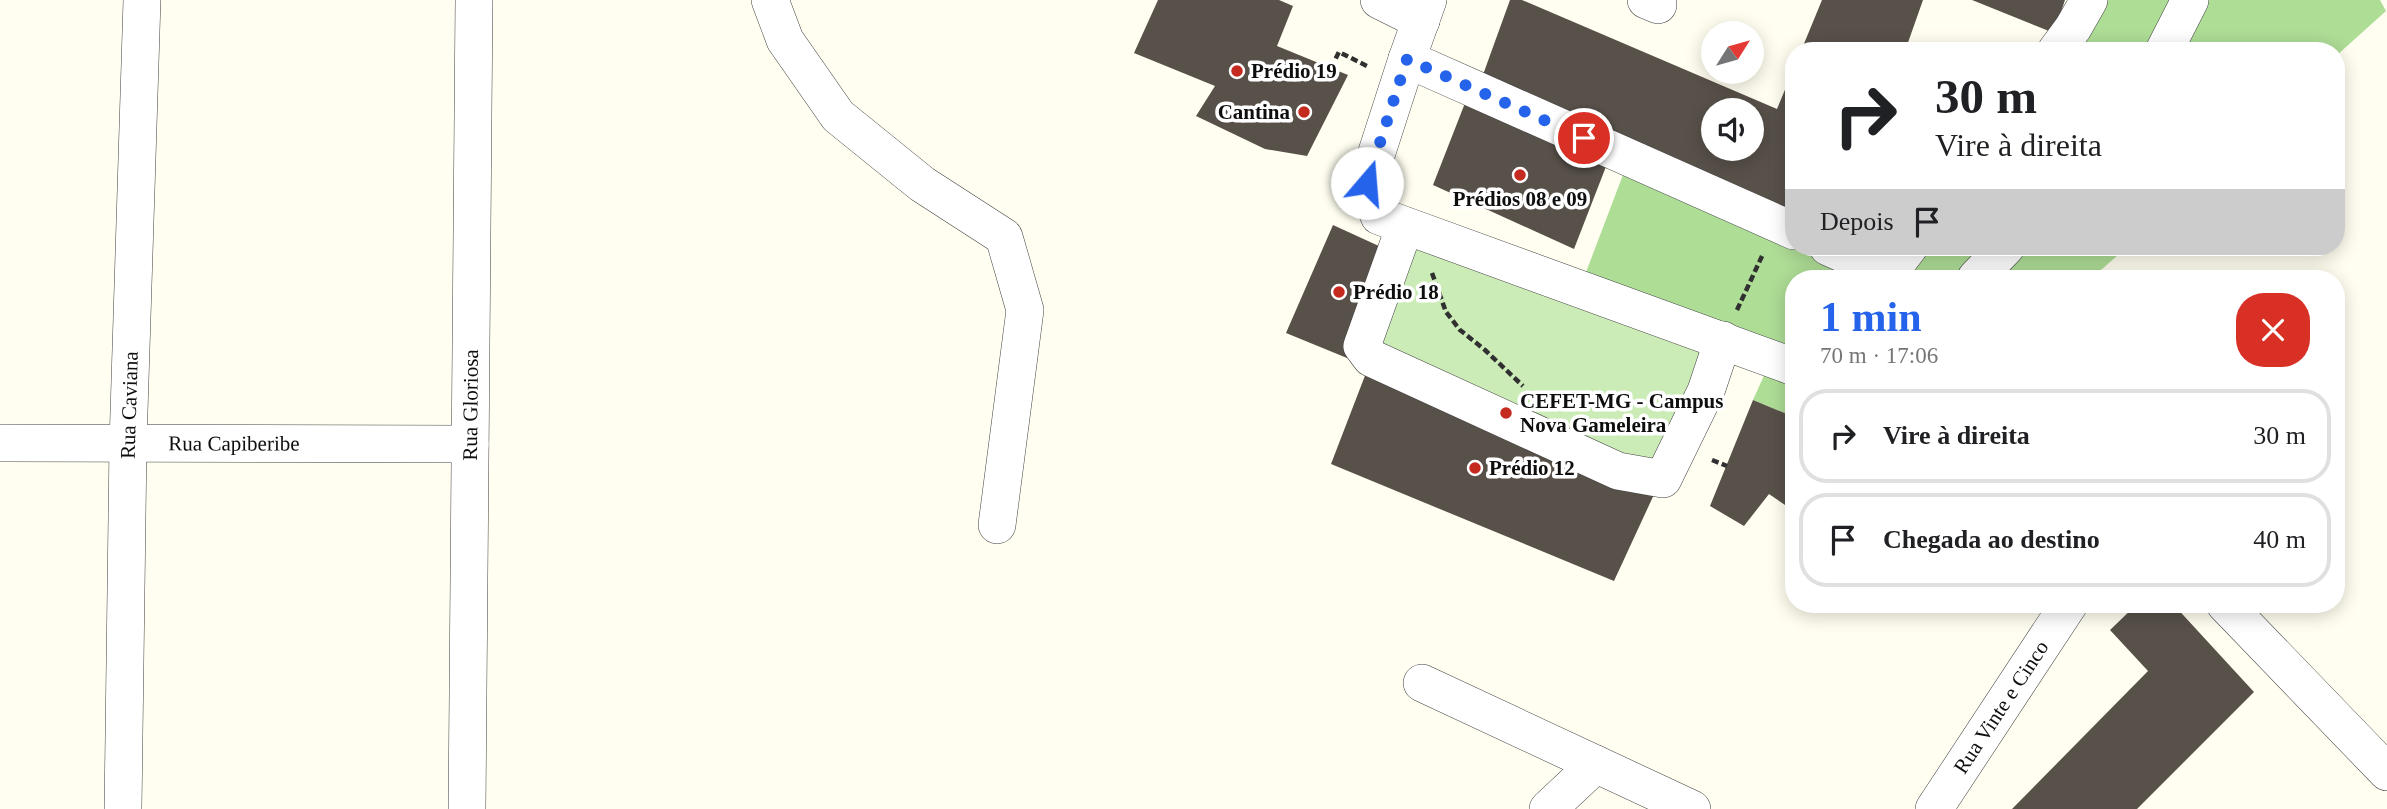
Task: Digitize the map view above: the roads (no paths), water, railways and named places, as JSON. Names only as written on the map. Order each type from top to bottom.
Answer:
[{"type":"street","name":"Rua Caviana","points":[[123,809],[128,444],[142,0]]},
{"type":"street","name":"Rua Gloriosa","points":[[467,809],[474,0]]},
{"type":"street","points":[[770,0],[785,40],[838,116],[922,184],[1004,237],[1025,310],[997,525]]},
{"type":"street","points":[[1379,0],[1425,10],[1367,183],[1379,216],[1785,364]]},
{"type":"street","points":[[2062,42],[2090,0]]},
{"type":"street","points":[[2169,42],[2190,0]]},
{"type":"street","points":[[1407,59],[1785,227]]},
{"type":"street","points":[[1405,226],[1362,345],[1371,358],[1618,471],[1663,479],[1706,391],[1723,340]]},
{"type":"street","points":[[1848,256],[1897,262]]},
{"type":"street","points":[[1984,270],[1998,256]]},
{"type":"street","name":"Rua Capiberibe","points":[[0,443],[470,444]]},
{"type":"street","name":"Rua Vinte e Cinco","points":[[1934,809],[2063,613]]},
{"type":"street","points":[[2234,613],[2387,772]]},
{"type":"street","points":[[1422,683],[1692,809]]},
{"type":"street","points":[[1548,809],[1596,764]]},
{"type":"place","name":"Prédio 19","points":[[1237,71]]},
{"type":"place","name":"Cantina","points":[[1304,112]]},
{"type":"place","name":"Prédios 08 e 09","points":[[1520,175]]},
{"type":"place","name":"Prédio 18","points":[[1339,292]]},
{"type":"place","name":"CEFET-MG - Campus Nova Gameleira","points":[[1506,413]]},
{"type":"place","name":"Prédio 12","points":[[1475,468]]}]
